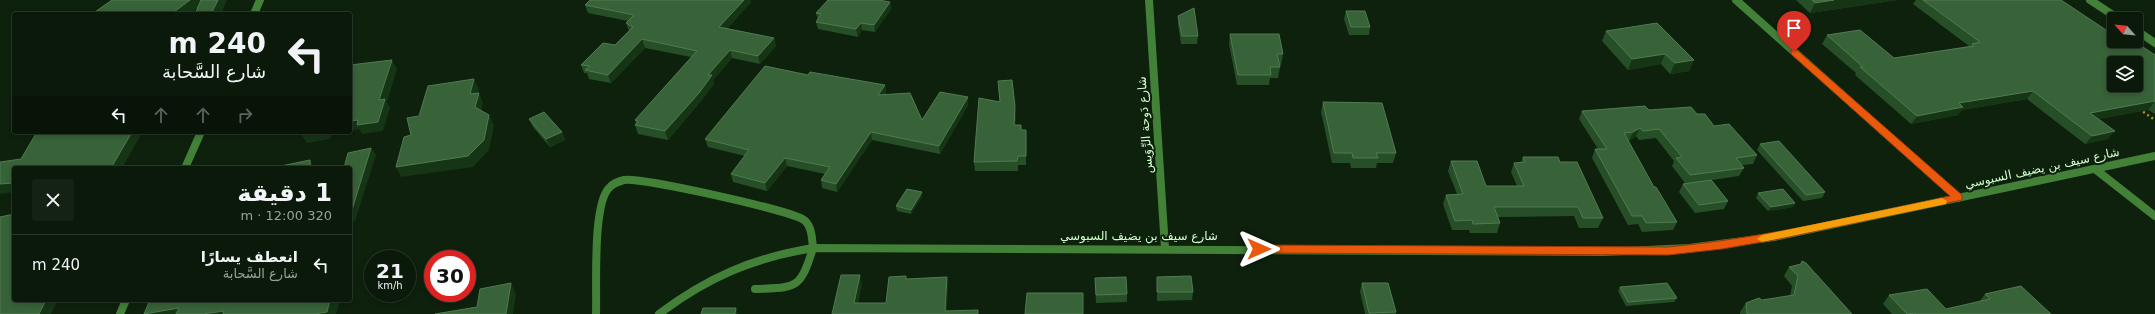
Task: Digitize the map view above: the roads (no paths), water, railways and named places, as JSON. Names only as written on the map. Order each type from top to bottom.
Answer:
[{"type":"street","points":[[255,12],[260,0]]},
{"type":"street","name":"شارع دَوحة الرِّوَيس","points":[[1149,0],[1165,248]]},
{"type":"street","points":[[1736,0],[1958,198]]},
{"type":"street","points":[[2090,0],[2108,12]]},
{"type":"street","points":[[2143,35],[2155,43]]},
{"type":"street","points":[[186,166],[200,134]]},
{"type":"street","name":"شارع سيف بن يضيف السبوسي","points":[[659,314],[682,295],[713,277],[745,262],[779,253],[812,248],[1165,248],[1596,252],[1668,251],[1722,246],[1774,237],[2155,156]]},
{"type":"street","points":[[2095,169],[2155,216]]},
{"type":"street","points":[[596,314],[598,213],[604,193],[611,186],[624,180],[652,182],[782,211],[804,220],[810,227],[812,248],[804,276],[798,284],[790,287],[755,289]]},
{"type":"street","points":[[120,314],[125,302]]}]
